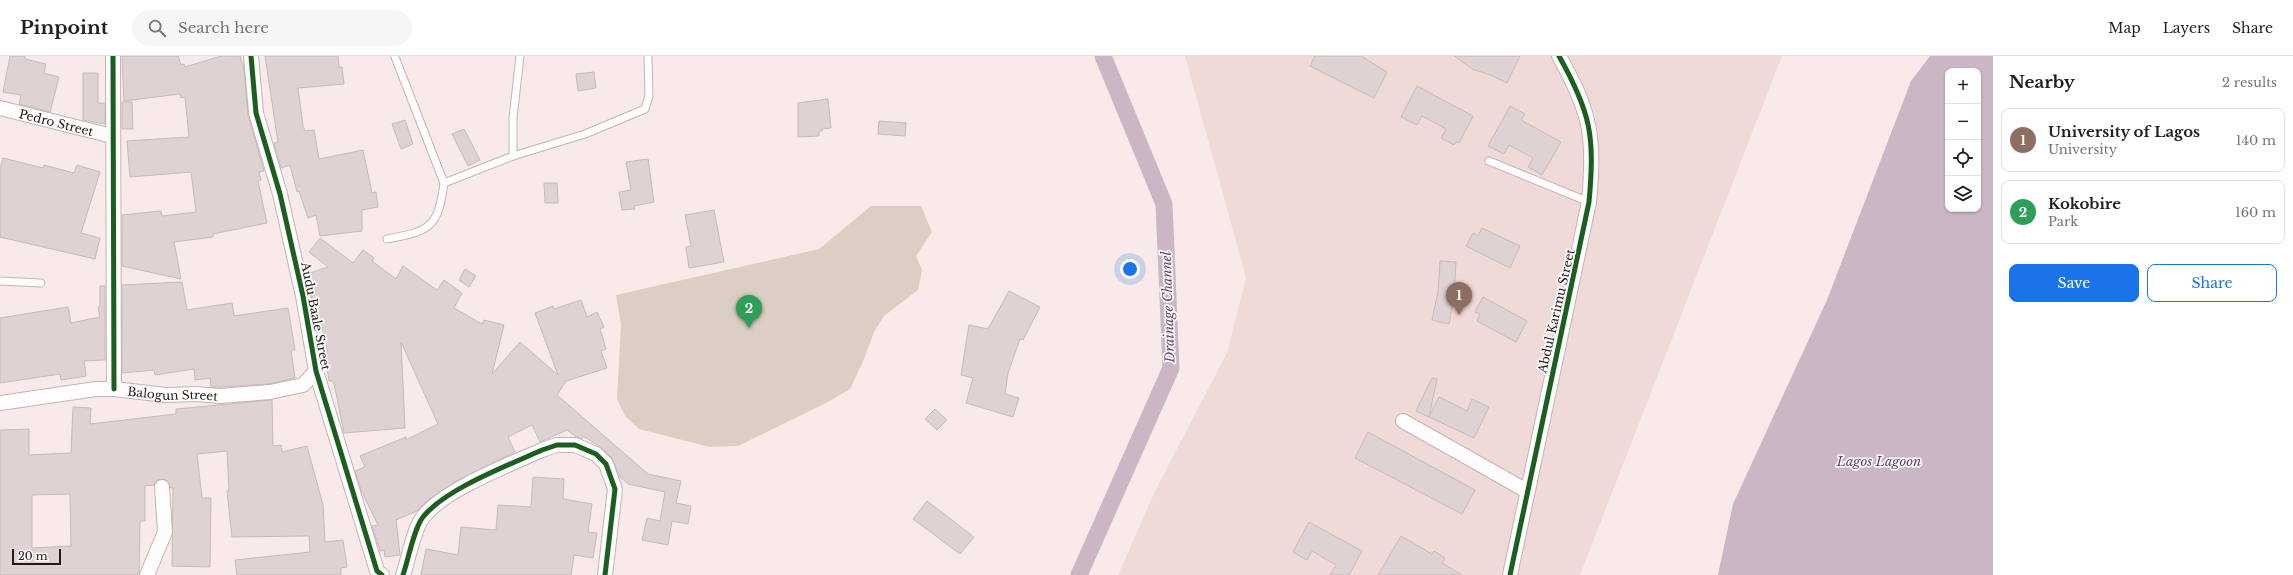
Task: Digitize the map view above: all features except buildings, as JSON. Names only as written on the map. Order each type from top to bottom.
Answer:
[{"type":"street","points":[[114,56],[112,136],[114,389]]},
{"type":"street","name":"Audu Baale Street","points":[[251,56],[256,113],[280,194],[303,296],[316,372],[377,571],[382,575]]},
{"type":"street","name":"Abdul Karimu Street","points":[[1510,575],[1527,491],[1575,278],[1589,202],[1592,141],[1586,111],[1558,56]]},
{"type":"street","name":"Pedro Street","points":[[0,108],[112,136]]},
{"type":"street","name":"Balogun Street","points":[[0,403],[96,389],[114,389],[166,395],[196,394],[220,396],[270,392],[303,385],[316,372]]},
{"type":"street","points":[[1403,421],[1527,491]]},
{"type":"street","points":[[403,575],[422,518],[431,508],[457,490],[542,450],[557,445],[575,445],[596,454],[606,464],[615,489],[605,575]]},
{"type":"street","points":[[147,575],[165,532],[162,487]]},
{"type":"lane","points":[[513,156],[513,118],[520,56]]},
{"type":"lane","points":[[444,183],[513,156],[585,134],[645,109],[650,96],[648,56]]},
{"type":"lane","points":[[387,239],[420,232],[431,224],[441,206],[444,183],[395,57]]},
{"type":"lane","points":[[1488,162],[1589,202]]},
{"type":"lane","points":[[0,281],[41,283]]},
{"type":"shaded area","points":[[1185,56],[1782,56],[1580,575],[1118,575],[1156,489],[1227,353],[1246,278]]},
{"type":"shaded area","points":[[871,206],[921,206],[932,232],[916,256],[922,270],[918,290],[884,316],[874,332],[864,359],[850,389],[828,402],[738,446],[710,447],[639,429],[625,416],[617,399],[621,324],[616,295],[819,249]]},
{"type":"water","name":"Lagos Lagoon","points":[[1930,56],[1993,56],[1993,575],[1718,575],[1733,504],[1827,300],[1911,81]]},
{"type":"waterway","name":"Drainage Channel","points":[[1079,575],[1171,368],[1164,204],[1103,56]]},
{"type":"cycle path","points":[[113,56],[114,389]]},
{"type":"cycle path","points":[[251,56],[256,113],[280,194],[303,296],[316,371],[377,571],[382,575]]},
{"type":"cycle path","points":[[1510,575],[1589,202],[1591,179],[1591,142],[1588,126],[1578,94],[1559,56]]},
{"type":"cycle path","points":[[403,575],[420,522],[433,507],[462,487],[496,470],[557,445],[575,445],[596,454],[606,464],[615,489],[605,575]]},
{"type":"place","name":"University of Lagos","points":[[1459,315]]},
{"type":"place","name":"Kokobire","points":[[749,328]]}]
